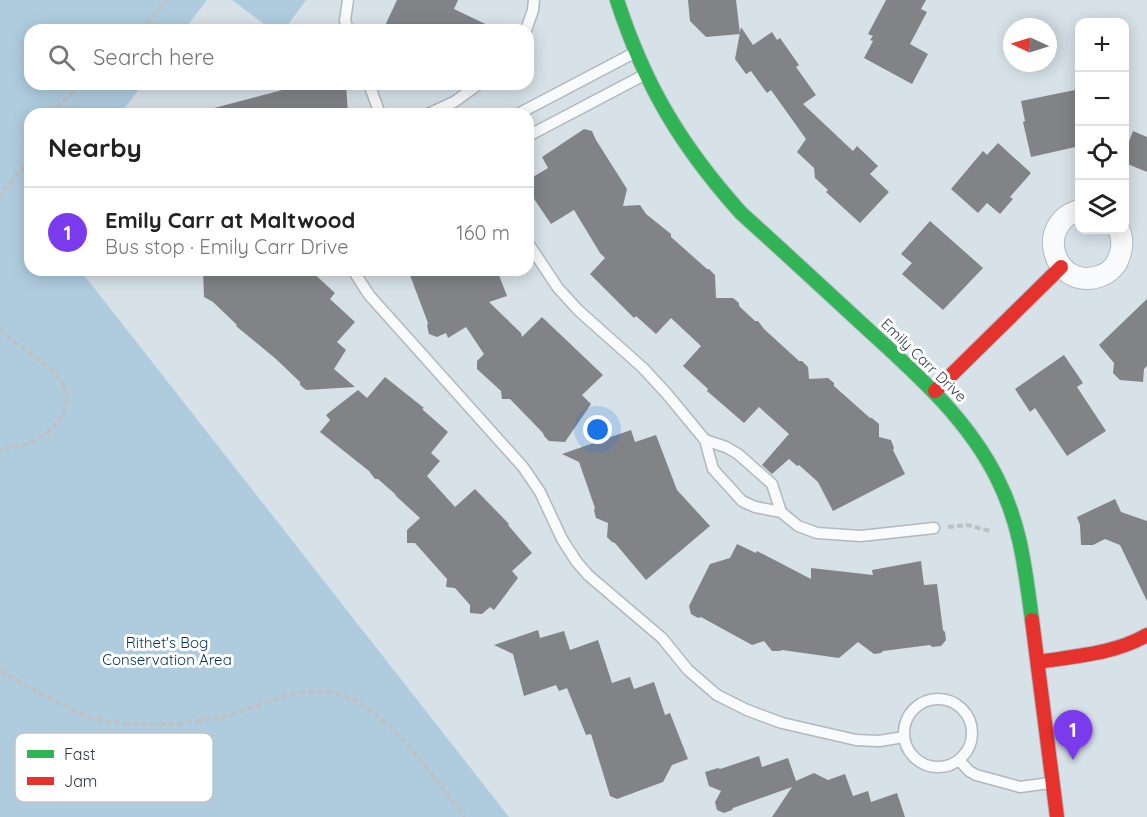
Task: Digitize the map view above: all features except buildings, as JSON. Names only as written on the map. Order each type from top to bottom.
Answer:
[{"type":"street","name":"Emily Carr Drive","points":[[617,0],[644,75],[676,132],[714,183],[749,220],[935,391],[970,431],[986,455],[1001,483],[1023,550],[1057,817]]},
{"type":"street","points":[[1075,212],[1059,223],[1053,238],[1054,253],[1061,267],[1074,276],[1089,279],[1104,275],[1116,264],[1122,250],[1121,234]]},
{"type":"street","points":[[935,391],[1061,267]]},
{"type":"street","points":[[1038,662],[1105,650],[1147,635]]},
{"type":"lane","points":[[346,24],[348,0]]},
{"type":"lane","points":[[528,24],[534,0]]},
{"type":"lane","points":[[529,108],[634,52]]},
{"type":"lane","points":[[534,133],[644,75]]},
{"type":"lane","points":[[371,90],[378,108]]},
{"type":"lane","points":[[441,108],[471,90]]},
{"type":"lane","points":[[534,252],[558,288],[578,310],[643,368],[705,440],[713,469],[742,501],[755,507],[781,512],[798,526],[817,533],[837,536],[861,536],[934,528]]},
{"type":"lane","points":[[357,276],[369,295],[523,467],[540,492],[562,539],[588,575],[662,638],[688,670],[717,695],[747,710],[782,723],[856,740],[879,741],[904,737]]},
{"type":"lane","points":[[705,440],[738,454],[772,484],[781,512]]},
{"type":"lane","points":[[932,698],[945,699],[957,704],[966,713],[971,724],[972,738],[968,750],[959,760],[948,766],[937,767],[924,765],[914,758],[907,748],[904,724],[910,712],[919,703],[932,698]]},
{"type":"lane","points":[[959,760],[976,775],[1020,787],[1052,782]]},
{"type":"path","points":[[145,24],[167,0]]},
{"type":"path","points":[[56,108],[76,90]]},
{"type":"path","points":[[0,199],[5,188],[24,167]]},
{"type":"path","points":[[0,329],[10,340],[51,367],[65,385],[68,403],[59,423],[35,441],[0,450]]},
{"type":"path","points":[[934,528],[968,525],[994,532],[1017,528]]},
{"type":"path","points":[[0,671],[30,689],[88,717],[156,725],[225,716],[282,696],[302,692],[323,692],[344,696],[387,722],[465,817]]},
{"type":"green space","name":"Rithet's Bog Conservation Area","points":[[0,0],[207,0],[189,24],[24,24],[24,90],[138,90],[125,108],[24,108],[24,276],[85,276],[509,817],[0,817]]},
{"type":"green space","points":[[232,0],[306,0],[288,24],[264,24]]},
{"type":"traffic: fast","points":[[617,0],[653,88],[700,164],[741,213],[919,377],[970,434],[997,478],[1012,513],[1024,565],[1032,620]]},
{"type":"traffic: jam","points":[[935,391],[1061,267]]},
{"type":"traffic: jam","points":[[1032,620],[1057,817]]},
{"type":"traffic: jam","points":[[1038,662],[1108,650],[1147,635]]},
{"type":"place","name":"Emily Carr at Maltwood","points":[[1073,760]]}]
